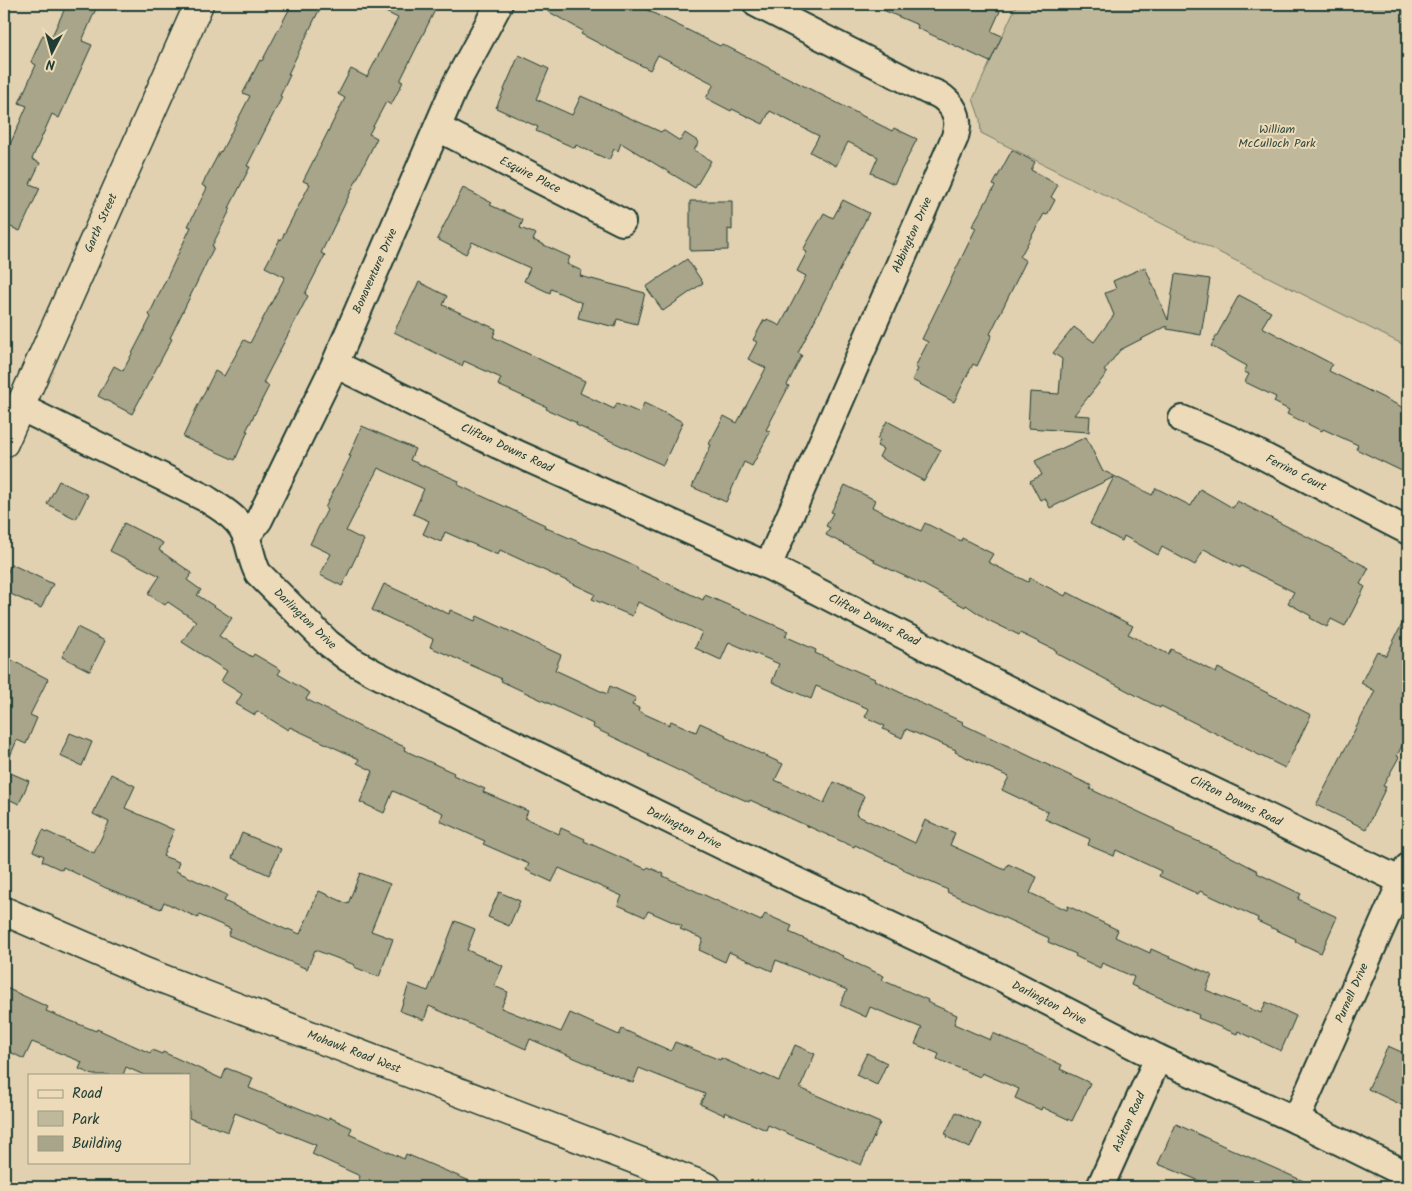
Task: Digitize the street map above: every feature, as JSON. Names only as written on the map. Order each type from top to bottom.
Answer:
[{"type":"main road","name":"Garth Street","points":[[4,443],[198,4]]},
{"type":"main road","name":"Mohawk Road West","points":[[4,911],[145,972],[707,1187]]},
{"type":"street","name":"Bonaventure Drive","points":[[246,537],[258,520],[335,364],[456,84],[499,4]]},
{"type":"street","name":"Abbington Drive","points":[[757,4],[928,91],[935,92],[950,104],[957,121],[956,137],[768,566]]},
{"type":"street","name":"Esquire Place","points":[[438,128],[622,222]]},
{"type":"street","name":"Clifton Downs Road","points":[[335,364],[498,445],[768,566],[1122,747],[1406,877]]},
{"type":"street","name":"Darlington Drive","points":[[20,407],[205,498],[223,509],[238,522],[246,537],[253,564],[258,573],[328,643],[364,668],[511,743],[731,850],[1000,977],[1158,1058],[1296,1120],[1408,1175]]},
{"type":"street","name":"Ferrino Court","points":[[1182,419],[1234,441],[1408,531]]},
{"type":"street","name":"Purnell Drive","points":[[1296,1120],[1406,877]]},
{"type":"street","name":"Ashton Road","points":[[1100,1187],[1158,1058]]},
{"type":"green space","name":"William McCulloch Park","points":[[1017,4],[1408,4],[1408,347],[981,133],[980,119],[973,99]]},
{"type":"building","points":[[67,4],[98,4],[82,41],[92,45],[59,118],[52,114],[32,159],[40,163],[30,184],[40,188],[20,231],[4,224],[4,147],[8,149],[27,106],[19,103],[36,65],[31,62],[43,35],[51,38]]},
{"type":"building","points":[[292,4],[322,4],[288,74],[290,75],[280,96],[282,97],[247,166],[250,167],[229,208],[231,208],[212,246],[214,247],[170,338],[172,339],[132,414],[98,396],[114,366],[123,371],[151,317],[149,315],[191,227],[188,226],[207,188],[202,185],[250,96],[243,93]]},
{"type":"building","points":[[369,4],[438,4],[400,81],[403,82],[391,105],[386,102],[369,134],[377,138],[321,253],[325,255],[305,294],[308,296],[263,383],[269,386],[246,431],[248,431],[235,460],[183,437],[215,371],[224,376],[244,340],[250,343],[285,277],[265,267],[310,184],[303,181],[345,98],[338,94],[351,69],[367,77],[398,18]]},
{"type":"building","points":[[535,4],[635,4],[720,46],[722,44],[892,131],[894,128],[917,139],[894,184],[871,173],[878,157],[848,142],[836,166],[810,152],[819,136],[770,111],[763,124],[732,109],[731,111],[706,98],[714,84],[658,55],[650,70],[581,34],[583,31]]},
{"type":"building","points":[[869,4],[985,4],[1000,11],[991,31],[1002,36],[990,62],[917,28],[918,25]]},
{"type":"building","points":[[519,55],[549,69],[536,99],[572,115],[581,96],[661,132],[663,130],[680,141],[685,133],[699,142],[694,150],[711,161],[695,188],[621,143],[618,151],[614,149],[609,160],[576,145],[575,148],[536,131],[538,127],[496,108]]},
{"type":"building","points":[[1012,150],[1035,162],[1031,170],[1058,185],[1051,197],[1055,200],[1047,215],[1044,214],[1020,257],[1026,261],[990,334],[992,335],[977,366],[973,364],[954,402],[912,380],[918,369],[915,367],[928,342],[922,339],[976,228],[972,226],[995,186],[993,185]]},
{"type":"building","points":[[463,188],[492,203],[490,205],[523,220],[520,228],[536,234],[533,240],[570,257],[567,264],[582,271],[580,276],[645,293],[637,324],[617,319],[615,327],[578,318],[582,303],[551,289],[550,293],[524,281],[530,268],[472,242],[466,254],[437,239]]},
{"type":"building","points":[[843,200],[869,213],[798,353],[802,355],[787,385],[789,386],[766,430],[770,432],[752,466],[744,462],[726,502],[692,487],[711,445],[709,444],[724,416],[737,423],[766,368],[748,359],[757,342],[753,340],[764,320],[766,321],[767,319],[780,326],[806,276],[797,271],[807,252],[803,250],[824,213],[833,218]]},
{"type":"building","points":[[690,201],[732,201],[732,230],[728,229],[728,250],[690,251]]},
{"type":"building","points":[[687,259],[703,283],[663,311],[646,287]]},
{"type":"building","points":[[1145,267],[1168,320],[1175,274],[1210,279],[1201,335],[1167,329],[1167,326],[1120,350],[1104,371],[1107,373],[1074,415],[1090,416],[1089,432],[1028,428],[1030,392],[1059,394],[1062,359],[1053,353],[1074,327],[1094,342],[1114,315],[1105,293],[1116,289],[1113,281]]},
{"type":"building","points":[[419,282],[447,296],[443,305],[496,329],[493,337],[585,381],[580,393],[614,409],[617,403],[640,413],[644,403],[683,422],[663,465],[576,425],[577,423],[546,409],[547,407],[498,385],[501,378],[464,361],[462,366],[394,332]]},
{"type":"building","points":[[1239,295],[1271,312],[1262,327],[1332,364],[1329,371],[1408,410],[1408,474],[1356,449],[1358,445],[1323,429],[1322,431],[1287,414],[1289,410],[1274,402],[1276,397],[1245,382],[1249,374],[1244,372],[1247,366],[1211,346]]},
{"type":"building","points":[[887,421],[941,450],[924,481],[879,457],[883,449],[877,446],[880,440],[877,439]]},
{"type":"building","points":[[362,426],[415,449],[410,460],[459,481],[458,485],[545,525],[544,527],[637,567],[637,569],[703,600],[705,595],[788,631],[785,636],[816,650],[815,653],[875,679],[918,702],[963,722],[962,724],[1092,786],[1090,789],[1175,829],[1174,831],[1218,850],[1258,871],[1257,873],[1301,894],[1298,899],[1337,917],[1321,953],[1257,921],[1258,918],[1200,891],[1198,894],[1159,876],[1161,871],[1116,850],[1114,856],[1088,845],[1090,839],[1045,819],[1048,812],[1002,790],[1009,777],[955,752],[956,750],[906,729],[902,738],[883,729],[885,726],[865,717],[869,709],[816,686],[811,699],[772,682],[779,664],[729,642],[721,660],[695,648],[702,632],[638,602],[632,616],[592,599],[595,594],[500,550],[498,555],[445,532],[441,542],[423,534],[429,521],[413,514],[424,489],[378,468],[346,531],[364,540],[342,586],[320,575],[331,554],[310,544],[327,510],[325,508],[351,456],[349,456]]},
{"type":"building","points":[[1086,437],[1102,470],[1152,495],[1156,488],[1191,506],[1200,489],[1233,508],[1237,501],[1369,568],[1360,584],[1365,587],[1345,626],[1331,619],[1327,627],[1310,618],[1311,616],[1288,603],[1294,592],[1241,566],[1240,568],[1204,549],[1195,565],[1162,547],[1158,555],[1124,536],[1122,541],[1090,524],[1114,477],[1050,508],[1045,498],[1040,500],[1030,481],[1042,475],[1035,461]]},
{"type":"building","points":[[59,481],[88,495],[76,519],[47,504]]},
{"type":"building","points":[[845,485],[875,500],[872,507],[921,531],[925,523],[961,541],[962,538],[993,554],[988,562],[1028,582],[1030,578],[1065,596],[1067,592],[1133,626],[1128,634],[1168,654],[1171,649],[1216,673],[1218,668],[1311,715],[1285,768],[1161,706],[1160,708],[1056,653],[1057,651],[988,620],[966,605],[965,607],[924,585],[874,562],[875,560],[826,535],[830,528],[826,526],[833,513],[831,512]]},
{"type":"building","points":[[124,523],[163,543],[159,550],[192,573],[187,580],[201,590],[197,595],[232,618],[219,636],[252,657],[254,654],[281,670],[278,674],[310,693],[306,699],[366,730],[405,747],[404,750],[454,773],[453,775],[485,789],[483,792],[528,811],[525,818],[559,834],[561,828],[585,839],[584,841],[646,869],[648,867],[664,874],[663,876],[761,921],[765,914],[792,926],[789,932],[884,976],[882,980],[957,1015],[954,1024],[990,1040],[993,1033],[1062,1065],[1060,1069],[1090,1083],[1072,1121],[1042,1107],[1041,1110],[1015,1098],[1019,1089],[982,1073],[980,1077],[937,1059],[939,1054],[915,1044],[922,1028],[870,1007],[866,1017],[840,1005],[847,990],[776,960],[772,971],[729,952],[725,962],[699,950],[703,939],[680,929],[682,926],[648,911],[645,917],[618,905],[622,896],[559,868],[552,882],[526,870],[529,864],[483,844],[485,841],[440,821],[443,813],[393,791],[384,813],[360,802],[373,771],[357,763],[359,759],[290,727],[288,730],[257,711],[255,715],[236,704],[242,694],[221,681],[227,671],[182,642],[196,621],[168,602],[165,605],[148,594],[160,576],[110,551]]},
{"type":"building","points":[[11,564],[53,584],[41,608],[4,591],[4,581]]},
{"type":"building","points":[[384,584],[449,614],[450,610],[475,621],[477,616],[561,655],[555,670],[607,694],[610,686],[636,698],[632,705],[639,708],[638,711],[669,725],[671,721],[696,732],[700,723],[726,735],[725,737],[783,764],[775,780],[824,803],[834,782],[864,796],[856,815],[915,843],[925,820],[955,833],[950,845],[1005,870],[1008,864],[1037,877],[1030,893],[1067,910],[1068,906],[1118,930],[1115,937],[1150,953],[1151,949],[1212,975],[1206,990],[1261,1013],[1266,1002],[1296,1016],[1281,1051],[1238,1031],[1237,1034],[1198,1018],[1199,1015],[1131,985],[1134,977],[1102,963],[1100,968],[1075,956],[1076,954],[1048,942],[1049,938],[947,892],[948,890],[903,870],[903,868],[855,845],[854,847],[750,800],[749,802],[692,777],[592,727],[593,724],[501,681],[502,679],[430,647],[433,639],[372,610]]},
{"type":"building","points":[[1408,612],[1408,733],[1397,756],[1399,757],[1383,786],[1386,787],[1366,829],[1316,805],[1375,691],[1361,683],[1377,651],[1386,656]]},
{"type":"building","points":[[77,627],[105,641],[90,671],[62,657]]},
{"type":"building","points":[[4,656],[48,679],[30,715],[37,718],[26,744],[17,740],[4,770]]},
{"type":"building","points":[[70,733],[92,742],[82,766],[60,756]]},
{"type":"building","points":[[4,770],[29,781],[19,804],[4,797]]},
{"type":"building","points":[[111,774],[135,786],[125,808],[174,830],[163,856],[179,862],[176,871],[227,895],[224,901],[287,930],[300,934],[319,891],[348,904],[360,873],[390,884],[371,931],[393,939],[379,977],[354,967],[355,965],[315,950],[307,969],[228,935],[231,929],[199,915],[198,918],[164,902],[161,909],[106,888],[63,867],[62,870],[42,861],[44,856],[33,851],[43,830],[94,853],[109,822],[93,814]]},
{"type":"building","points":[[242,833],[281,849],[269,875],[232,858]]},
{"type":"building","points":[[499,892],[520,901],[509,926],[488,917]]},
{"type":"building","points":[[455,921],[475,929],[467,950],[503,966],[494,986],[508,992],[501,1008],[561,1032],[570,1013],[619,1035],[622,1029],[671,1051],[675,1042],[779,1081],[795,1045],[815,1054],[800,1088],[880,1123],[861,1165],[768,1125],[766,1130],[725,1112],[724,1115],[700,1104],[705,1094],[639,1068],[633,1083],[530,1039],[526,1049],[429,1006],[424,1020],[400,1011],[409,984],[428,991]]},
{"type":"building","points":[[4,987],[48,1007],[46,1011],[96,1031],[97,1029],[150,1053],[152,1050],[162,1054],[163,1052],[222,1079],[226,1068],[253,1078],[249,1088],[328,1120],[329,1117],[352,1128],[349,1134],[404,1159],[406,1154],[484,1187],[369,1187],[358,1182],[360,1176],[312,1154],[316,1145],[235,1113],[228,1132],[190,1118],[190,1074],[142,1074],[126,1067],[123,1074],[91,1074],[79,1069],[82,1062],[32,1042],[24,1059],[4,1049]]},
{"type":"building","points":[[1388,1046],[1408,1055],[1408,1108],[1368,1089]]},
{"type":"building","points":[[867,1053],[887,1063],[877,1085],[856,1075]]},
{"type":"building","points":[[956,1112],[981,1124],[970,1148],[947,1137],[948,1135],[945,1134]]},
{"type":"building","points":[[1176,1124],[1317,1187],[1215,1187],[1158,1164]]}]
